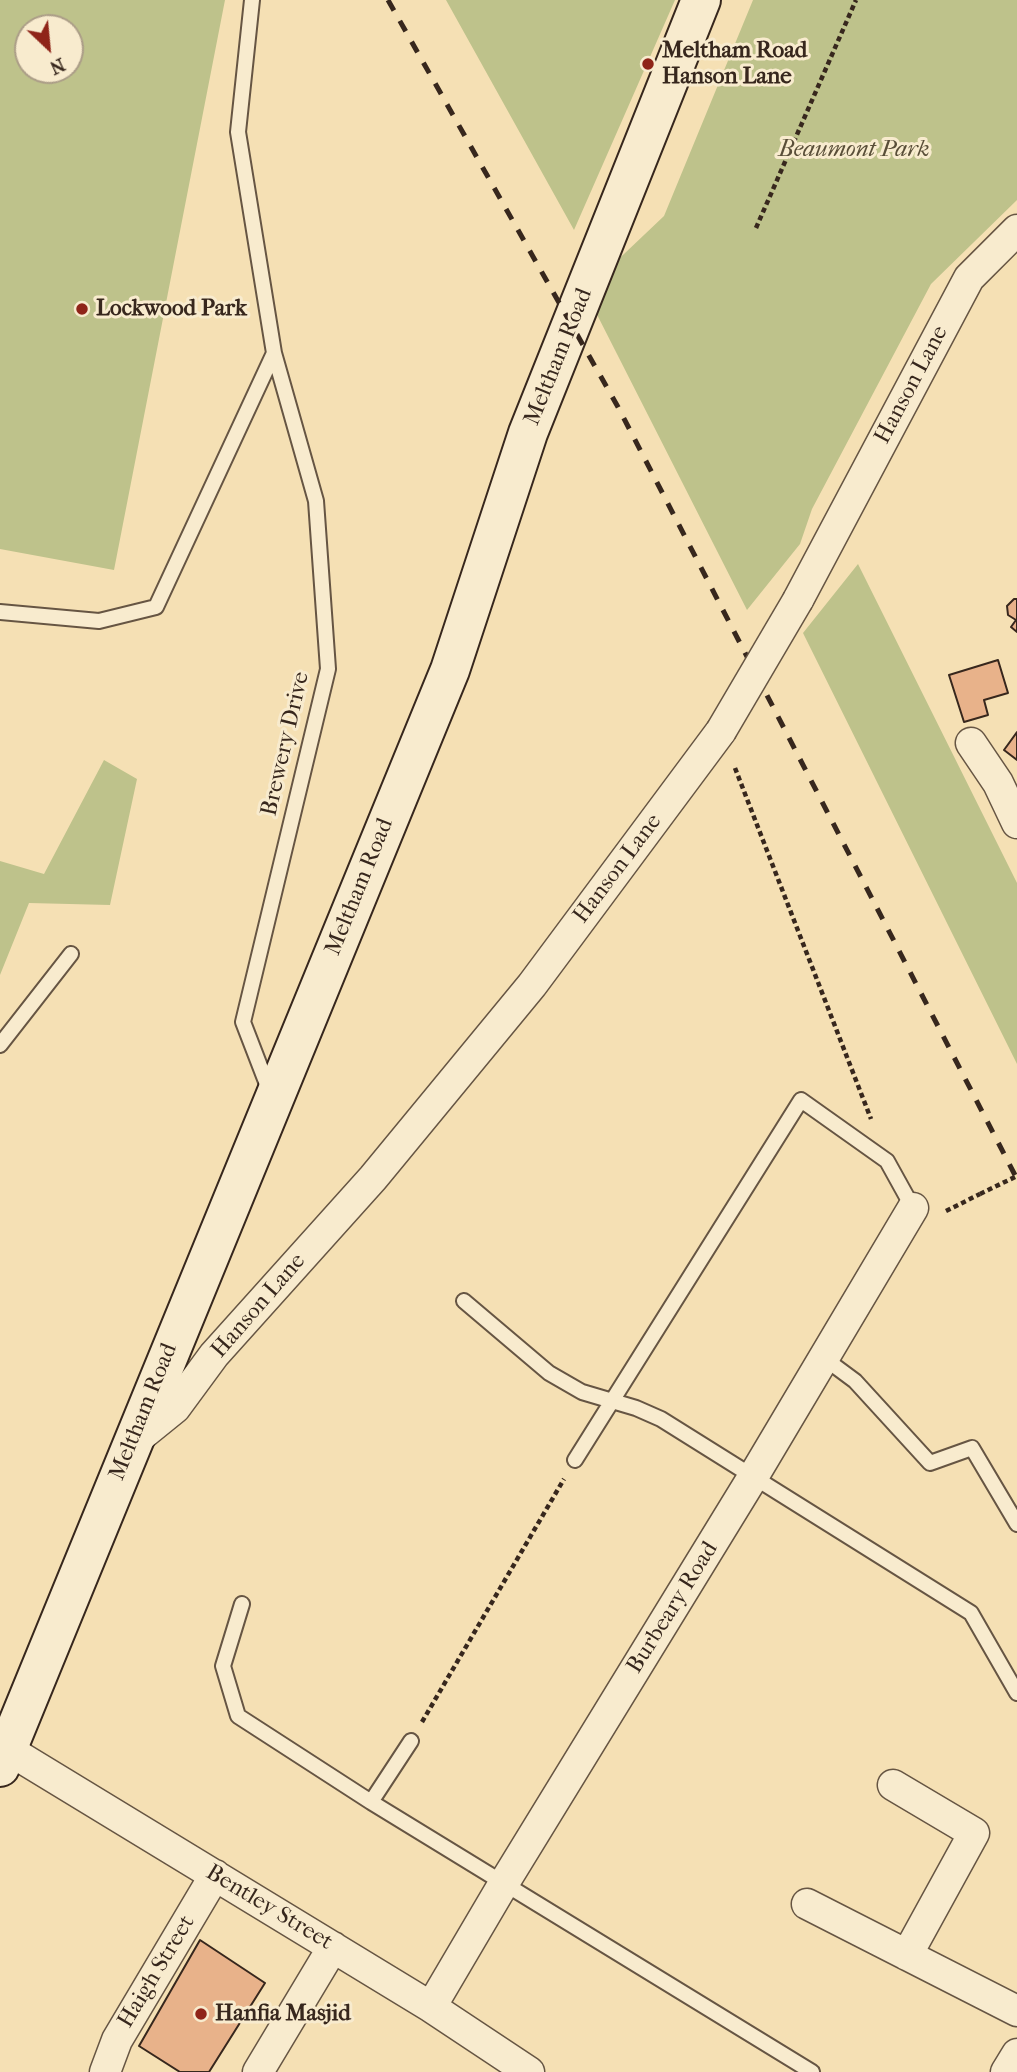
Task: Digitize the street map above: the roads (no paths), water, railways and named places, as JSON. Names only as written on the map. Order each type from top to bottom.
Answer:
[{"type":"main road","name":"Meltham Road","points":[[4,1758],[450,670],[528,433],[701,0]]},
{"type":"street","name":"Hanson Lane","points":[[131,1444],[175,1408],[214,1355],[390,1156],[532,985],[721,731],[798,600],[968,278],[1017,230]]},
{"type":"street","points":[[971,743],[998,783],[1017,823]]},
{"type":"street","name":"Burbeary Road","points":[[431,2007],[913,1208]]},
{"type":"street","name":"Bentley Street","points":[[4,1758],[215,1875],[431,2007],[529,2072]]},
{"type":"street","points":[[893,1785],[974,1833],[907,1955]]},
{"type":"street","name":"Haigh Street","points":[[105,2072],[117,2040],[215,1875]]},
{"type":"street","points":[[807,1904],[1017,2011]]},
{"type":"street","points":[[258,2072],[333,1947]]},
{"type":"street","points":[[1006,2072],[1017,2054]]},
{"type":"lane","name":"Brewery Drive","points":[[252,0],[238,132],[274,353],[316,501],[328,669],[243,1022],[273,1100]]},
{"type":"lane","points":[[0,612],[99,621],[156,607],[274,353]]},
{"type":"lane","points":[[0,1045],[71,954]]},
{"type":"lane","points":[[575,1460],[614,1402],[801,1100],[887,1161],[913,1208]]},
{"type":"lane","points":[[464,1301],[549,1373],[582,1392],[636,1408],[661,1419],[971,1613],[1017,1693]]},
{"type":"lane","points":[[824,1357],[855,1381],[930,1463],[972,1448],[1017,1524]]},
{"type":"lane","points":[[242,1604],[223,1666],[238,1716],[371,1802],[812,2072]]},
{"type":"lane","points":[[371,1802],[411,1741]]},
{"type":"railway","points":[[388,0],[618,407],[1017,1179]]},
{"type":"place","name":"Meltham Road Hanson Lane","points":[[648,64]]},
{"type":"place","name":"Lockwood Park","points":[[82,309]]},
{"type":"place","name":"Hanfia Masjid","points":[[201,2014]]},
{"type":"park label","name":"Beaumont Park","points":[[854,150]]}]
